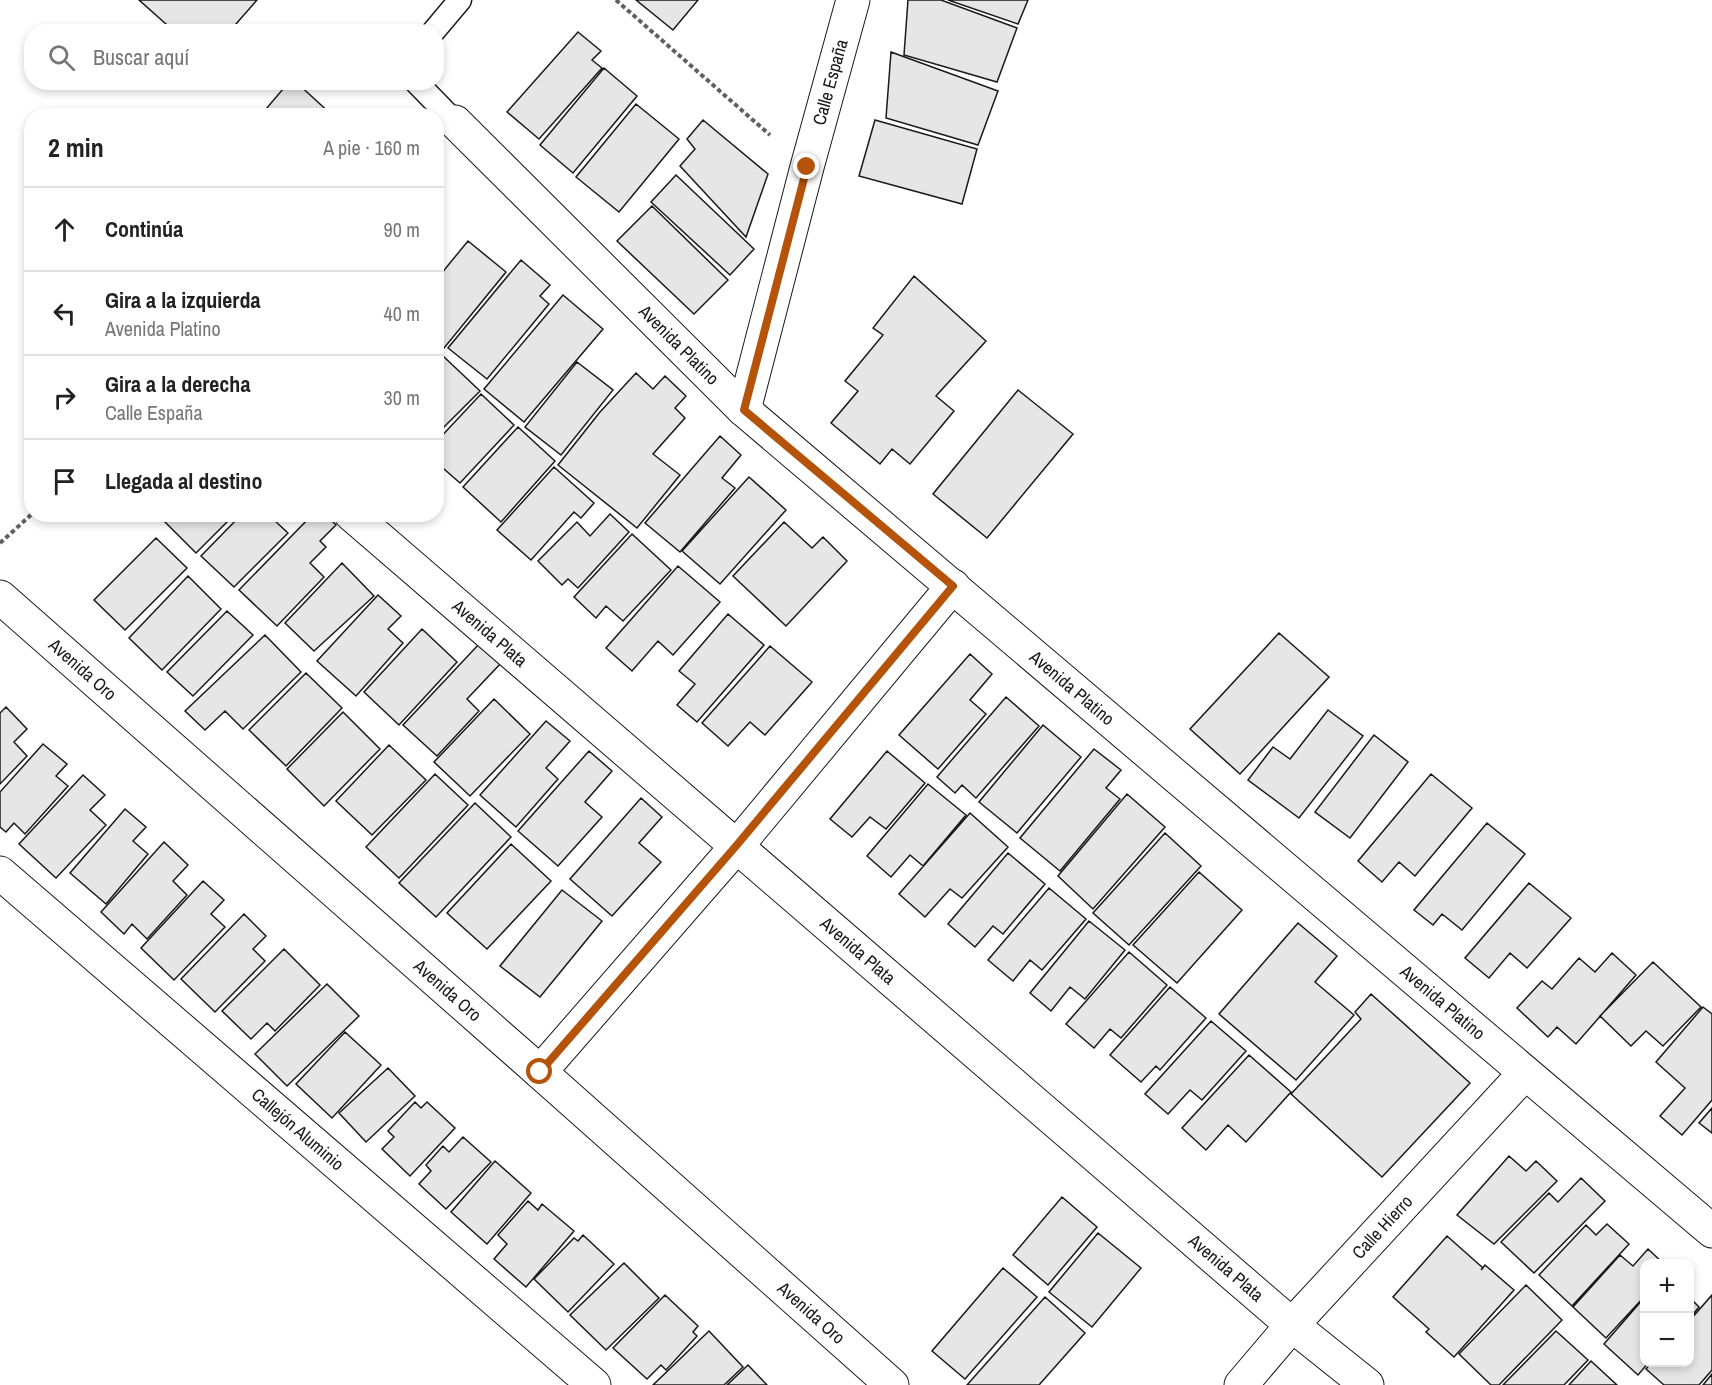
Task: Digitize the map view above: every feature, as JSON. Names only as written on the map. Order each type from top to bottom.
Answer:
[{"type":"street","name":"Calle España","points":[[744,410],[853,0]]},
{"type":"street","name":"Avenida Platino","points":[[455,122],[744,410],[1712,1231]]},
{"type":"street","name":"Avenida Plata","points":[[360,522],[1292,1325],[1367,1385]]},
{"type":"street","points":[[540,1072],[736,846],[953,586]]},
{"type":"street","name":"Avenida Oro","points":[[0,597],[892,1385]]},
{"type":"street","name":"Callejón Aluminio","points":[[0,873],[594,1385]]},
{"type":"street","name":"Calle Hierro","points":[[1240,1385],[1292,1325],[1525,1073]]},
{"type":"lane","points":[[440,24],[460,0]]},
{"type":"lane","points":[[424,90],[441,108]]},
{"type":"lane","points":[[444,111],[455,122]]},
{"type":"path","points":[[616,0],[807,167]]},
{"type":"path","points":[[0,543],[24,521]]},
{"type":"building","points":[[139,0],[257,0],[236,24],[166,24]]},
{"type":"building","points":[[636,0],[698,0],[673,30]]},
{"type":"building","points":[[908,0],[941,0],[1017,28],[997,82],[904,55]]},
{"type":"building","points":[[948,0],[1028,0],[1018,24]]},
{"type":"building","points":[[578,32],[601,51],[592,60],[602,68],[539,139],[507,112]]},
{"type":"building","points":[[891,52],[998,91],[978,145],[886,118]]},
{"type":"building","points":[[604,68],[637,96],[573,173],[540,145]]},
{"type":"building","points":[[282,90],[305,90],[324,108],[267,108]]},
{"type":"building","points":[[636,104],[679,139],[619,212],[576,177]]},
{"type":"building","points":[[703,120],[768,174],[746,237],[680,166],[695,149],[687,139]]},
{"type":"building","points":[[875,120],[977,149],[962,204],[859,176]]},
{"type":"building","points":[[676,175],[754,249],[730,275],[651,202]]},
{"type":"building","points":[[652,206],[728,280],[694,314],[617,241]]},
{"type":"building","points":[[468,241],[506,272],[444,348],[444,270]]},
{"type":"building","points":[[521,260],[550,285],[540,296],[549,304],[487,379],[448,348]]},
{"type":"building","points":[[914,276],[986,341],[936,396],[954,411],[910,464],[892,449],[880,464],[831,423],[858,391],[845,381],[883,335],[873,328]]},
{"type":"building","points":[[563,295],[603,329],[524,422],[484,389]]},
{"type":"building","points":[[444,357],[480,391],[444,427]]},
{"type":"building","points":[[577,362],[613,390],[561,455],[525,427]]},
{"type":"building","points":[[636,373],[653,389],[665,376],[686,396],[675,408],[685,418],[653,454],[680,475],[637,528],[558,465],[600,412]]},
{"type":"building","points":[[1018,390],[1073,434],[987,538],[933,494]]},
{"type":"building","points":[[481,394],[514,425],[460,483],[444,469],[444,433]]},
{"type":"building","points":[[518,427],[555,461],[501,522],[463,487]]},
{"type":"building","points":[[720,436],[741,455],[722,478],[735,488],[680,552],[645,523]]},
{"type":"building","points":[[554,467],[594,503],[581,518],[574,512],[531,560],[497,530]]},
{"type":"building","points":[[749,477],[786,510],[720,584],[682,551]]},
{"type":"building","points":[[610,514],[629,532],[578,588],[568,579],[562,585],[538,561],[577,522],[590,536]]},
{"type":"building","points":[[165,522],[227,522],[196,553]]},
{"type":"building","points":[[234,522],[276,522],[288,533],[234,587],[201,556]]},
{"type":"building","points":[[305,522],[333,522],[336,525],[320,541],[326,547],[310,563],[324,577],[277,626],[239,590]]},
{"type":"building","points":[[784,522],[812,548],[823,537],[847,561],[786,626],[733,576]]},
{"type":"building","points":[[632,534],[671,570],[623,621],[606,606],[596,618],[574,597]]},
{"type":"building","points":[[156,538],[187,568],[125,630],[94,600]]},
{"type":"building","points":[[342,563],[374,596],[314,651],[285,623]]},
{"type":"building","points":[[678,566],[720,602],[673,655],[658,641],[632,671],[606,648]]},
{"type":"building","points":[[188,576],[221,609],[162,670],[129,638]]},
{"type":"building","points":[[378,595],[401,616],[388,629],[403,643],[356,696],[317,661]]},
{"type":"building","points":[[227,611],[253,635],[193,696],[167,672]]},
{"type":"building","points":[[728,614],[764,645],[697,722],[677,705],[695,684],[679,671]]},
{"type":"building","points":[[422,629],[457,662],[399,725],[364,692]]},
{"type":"building","points":[[1279,633],[1329,677],[1240,774],[1190,729]]},
{"type":"building","points":[[265,635],[301,672],[243,729],[225,711],[205,730],[185,711]]},
{"type":"building","points":[[480,643],[502,662],[467,699],[479,711],[437,756],[403,725]]},
{"type":"building","points":[[770,646],[812,682],[765,735],[750,722],[728,746],[702,723]]},
{"type":"building","points":[[970,654],[992,674],[970,700],[986,714],[938,769],[899,735]]},
{"type":"building","points":[[306,673],[342,708],[286,766],[249,730]]},
{"type":"building","points":[[1006,697],[1039,726],[976,798],[962,785],[955,793],[937,777]]},
{"type":"building","points":[[494,699],[530,734],[470,796],[434,762]]},
{"type":"building","points":[[6,707],[27,729],[14,742],[27,756],[0,784],[0,713]]},
{"type":"building","points":[[1328,710],[1363,736],[1299,818],[1248,780],[1273,747],[1290,759]]},
{"type":"building","points":[[343,712],[380,749],[324,806],[287,769]]},
{"type":"building","points":[[546,721],[570,741],[546,768],[558,779],[516,827],[480,795]]},
{"type":"building","points":[[1043,725],[1081,757],[1017,833],[979,802]]},
{"type":"building","points":[[1374,735],[1408,762],[1350,838],[1315,812]]},
{"type":"building","points":[[43,744],[67,764],[56,776],[68,786],[25,834],[14,823],[6,832],[0,827],[0,792]]},
{"type":"building","points":[[389,745],[426,780],[372,835],[336,801]]},
{"type":"building","points":[[1094,749],[1121,770],[1106,788],[1120,799],[1060,871],[1020,838]]},
{"type":"building","points":[[589,751],[612,771],[585,802],[602,817],[558,866],[518,831]]},
{"type":"building","points":[[887,751],[925,783],[886,829],[870,817],[852,837],[830,819]]},
{"type":"building","points":[[435,774],[468,805],[399,878],[366,847]]},
{"type":"building","points":[[1431,774],[1472,808],[1415,876],[1399,862],[1382,882],[1358,861]]},
{"type":"building","points":[[83,775],[105,795],[90,810],[106,825],[56,878],[19,844]]},
{"type":"building","points":[[928,784],[966,815],[923,866],[910,855],[891,877],[867,856]]},
{"type":"building","points":[[1127,794],[1165,827],[1093,909],[1058,876]]},
{"type":"building","points":[[641,798],[662,817],[639,843],[661,862],[612,916],[570,879]]},
{"type":"building","points":[[475,803],[511,837],[436,917],[399,883]]},
{"type":"building","points":[[125,809],[146,827],[133,841],[148,854],[106,904],[70,873]]},
{"type":"building","points":[[970,813],[1008,847],[962,898],[950,889],[925,917],[899,894]]},
{"type":"building","points":[[1487,823],[1525,854],[1462,930],[1442,914],[1433,925],[1414,910]]},
{"type":"building","points":[[1165,833],[1201,866],[1129,945],[1093,913]]},
{"type":"building","points":[[164,842],[188,865],[173,881],[187,895],[147,939],[132,924],[124,934],[101,912]]},
{"type":"building","points":[[511,844],[551,881],[487,949],[447,913]]},
{"type":"building","points":[[1008,853],[1045,884],[1003,934],[993,926],[975,947],[948,924]]},
{"type":"building","points":[[1199,872],[1242,910],[1177,983],[1133,945]]},
{"type":"building","points":[[203,881],[224,900],[211,914],[225,927],[174,980],[141,948]]},
{"type":"building","points":[[1529,883],[1571,918],[1527,968],[1510,953],[1489,978],[1465,958]]},
{"type":"building","points":[[1049,888],[1086,919],[1042,970],[1030,960],[1013,981],[988,960]]},
{"type":"building","points":[[562,890],[602,921],[540,997],[500,966]]},
{"type":"building","points":[[244,914],[266,936],[253,949],[265,961],[215,1012],[181,979]]},
{"type":"building","points":[[1089,921],[1125,950],[1085,999],[1070,987],[1051,1011],[1030,993]]},
{"type":"building","points":[[1298,923],[1337,956],[1315,982],[1354,1015],[1296,1080],[1219,1014]]},
{"type":"building","points":[[284,949],[320,985],[275,1031],[267,1023],[251,1039],[222,1011]]},
{"type":"building","points":[[1129,952],[1167,985],[1121,1038],[1110,1029],[1094,1048],[1066,1024]]},
{"type":"building","points":[[1612,953],[1636,975],[1576,1044],[1557,1027],[1548,1037],[1517,1008],[1542,981],[1552,989],[1579,958],[1595,972]]},
{"type":"building","points":[[1653,962],[1701,1007],[1663,1046],[1646,1031],[1631,1046],[1600,1016]]},
{"type":"building","points":[[327,984],[359,1016],[287,1086],[255,1054]]},
{"type":"building","points":[[1170,987],[1206,1018],[1160,1070],[1156,1066],[1141,1082],[1110,1055]]},
{"type":"building","points":[[1371,994],[1470,1083],[1382,1177],[1291,1094],[1361,1019],[1355,1012]]},
{"type":"building","points":[[1703,1007],[1712,1014],[1712,1100],[1682,1135],[1660,1116],[1685,1088],[1656,1062]]},
{"type":"building","points":[[1211,1021],[1246,1051],[1202,1100],[1190,1090],[1168,1114],[1145,1094]]},
{"type":"building","points":[[345,1032],[381,1065],[332,1118],[296,1084]]},
{"type":"building","points":[[1249,1055],[1291,1092],[1246,1142],[1228,1125],[1206,1150],[1182,1128]]},
{"type":"building","points":[[388,1068],[415,1096],[366,1142],[339,1113]]},
{"type":"building","points":[[415,1102],[421,1108],[427,1102],[455,1128],[410,1176],[382,1149],[394,1137],[388,1131]]},
{"type":"building","points":[[1712,1108],[1712,1133],[1699,1123]]},
{"type":"building","points":[[463,1137],[491,1162],[446,1209],[419,1184],[431,1171],[426,1165],[443,1146],[449,1152]]},
{"type":"building","points":[[1509,1156],[1526,1171],[1536,1161],[1557,1181],[1494,1244],[1457,1215]]},
{"type":"building","points":[[495,1161],[531,1193],[487,1244],[451,1212]]},
{"type":"building","points":[[1581,1178],[1605,1201],[1534,1273],[1501,1242],[1549,1193],[1558,1202]]},
{"type":"building","points":[[1062,1197],[1097,1227],[1048,1285],[1013,1255]]},
{"type":"building","points":[[528,1201],[538,1210],[542,1204],[574,1231],[526,1287],[494,1259],[507,1244],[498,1235]]},
{"type":"building","points":[[1607,1224],[1629,1244],[1572,1306],[1539,1275],[1586,1225],[1596,1235]]},
{"type":"building","points":[[1098,1233],[1141,1268],[1092,1327],[1049,1292]]},
{"type":"building","points":[[583,1235],[614,1264],[568,1312],[534,1279],[574,1238],[578,1241]]},
{"type":"building","points":[[1447,1236],[1483,1268],[1485,1265],[1514,1290],[1454,1357],[1426,1332],[1429,1329],[1393,1297]]},
{"type":"building","points":[[1648,1249],[1659,1259],[1640,1259],[1640,1301],[1606,1338],[1573,1307],[1620,1255],[1633,1266]]},
{"type":"building","points":[[624,1263],[659,1298],[606,1350],[570,1315]]},
{"type":"building","points":[[1003,1268],[1037,1297],[965,1379],[932,1351]]},
{"type":"building","points":[[1526,1285],[1562,1320],[1499,1385],[1491,1385],[1459,1354]]},
{"type":"building","points":[[665,1295],[698,1326],[693,1332],[697,1336],[666,1370],[661,1365],[647,1379],[613,1348]]},
{"type":"building","points":[[1712,1295],[1712,1370],[1699,1385],[1664,1385],[1646,1369],[1648,1367],[1694,1367],[1694,1315]]},
{"type":"building","points":[[1045,1297],[1085,1333],[1039,1385],[967,1385]]},
{"type":"building","points":[[1694,1302],[1699,1307],[1694,1313]]},
{"type":"building","points":[[1640,1303],[1640,1367],[1645,1367],[1638,1375],[1604,1344]]},
{"type":"building","points":[[709,1331],[743,1367],[724,1385],[653,1385]]},
{"type":"building","points":[[1556,1331],[1588,1360],[1564,1385],[1503,1385]]},
{"type":"building","points":[[1591,1361],[1617,1385],[1569,1385]]},
{"type":"building","points":[[748,1365],[767,1385],[727,1385]]},
{"type":"building","points":[[1712,1374],[1712,1385],[1703,1385]]},
{"type":"route","points":[[540,1072],[736,846],[953,586],[744,410],[807,167]]}]
